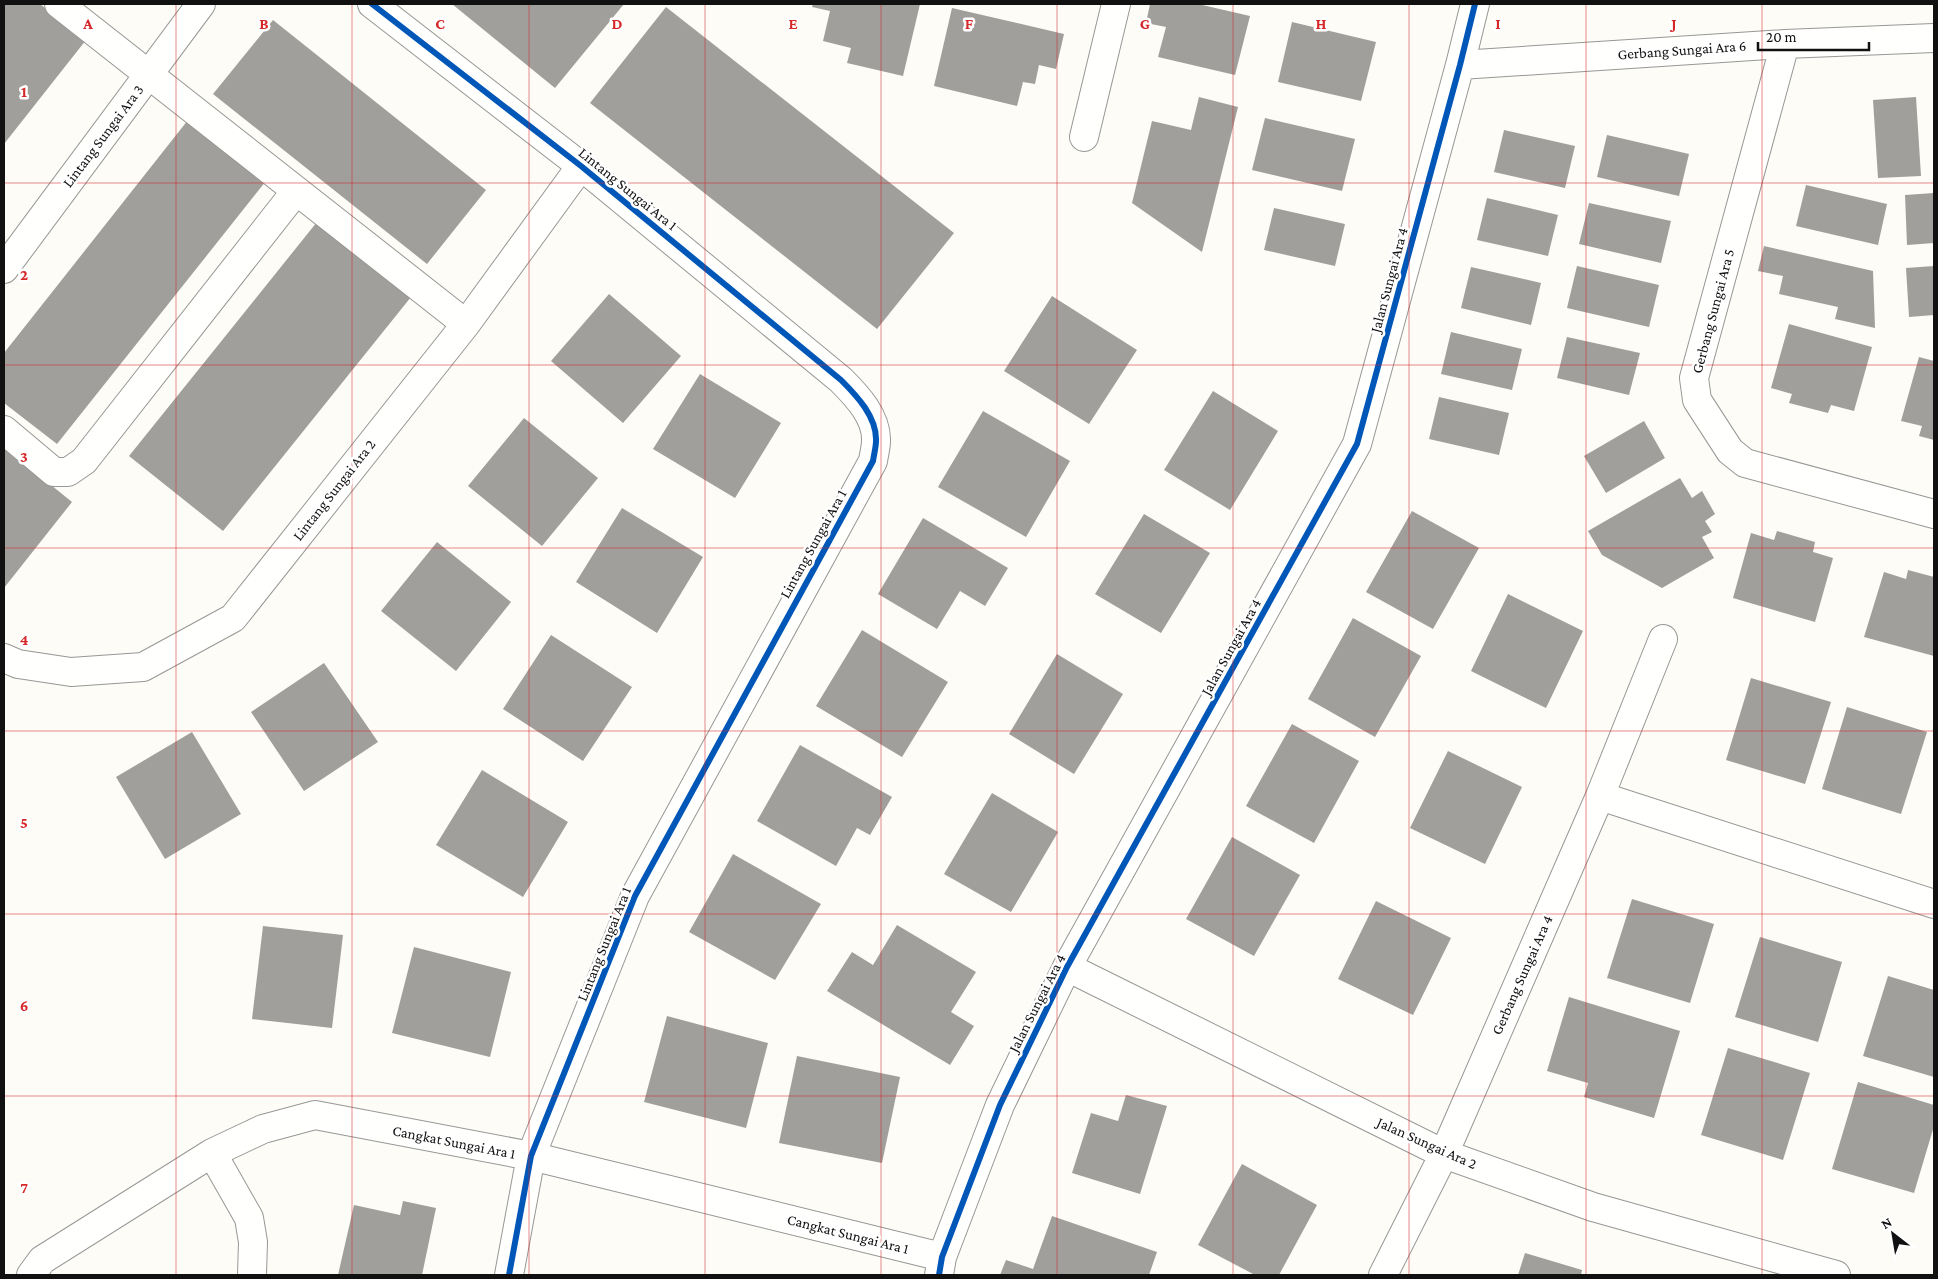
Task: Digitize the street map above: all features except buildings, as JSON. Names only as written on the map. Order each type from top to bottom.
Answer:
[{"type":"street","points":[[59,4],[466,324]]},
{"type":"street","name":"Lintang Sungai Ara 3","points":[[4,269],[202,4]]},
{"type":"street","name":"Lintang Sungai Ara 1","points":[[372,4],[581,166],[841,380],[859,397],[871,419],[876,439],[873,461],[636,896],[531,1156],[509,1275]]},
{"type":"street","points":[[1084,137],[1116,4]]},
{"type":"street","name":"Jalan Sungai Ara 4","points":[[940,1266],[1000,1105],[1067,967],[1357,444],[1460,66],[1475,4]]},
{"type":"street","name":"Gerbang Sungai Ara 6","points":[[1460,66],[1785,44],[1934,38]]},
{"type":"street","name":"Gerbang Sungai Ara 5","points":[[1785,44],[1694,378],[1697,400],[1730,451],[1745,463],[1934,514]]},
{"type":"street","name":"Lintang Sungai Ara 2","points":[[4,658],[18,664],[72,672],[143,667],[233,618],[466,324],[581,166]]},
{"type":"street","points":[[4,430],[54,472],[68,472],[84,461],[296,191]]},
{"type":"street","name":"Gerbang Sungai Ara 4","points":[[1383,1275],[1444,1154],[1600,796],[1663,639]]},
{"type":"street","points":[[1600,796],[1934,904]]},
{"type":"street","name":"Jalan Sungai Ara 2","points":[[1067,967],[1444,1154],[1592,1207],[1827,1274]]},
{"type":"street","name":"Cangkat Sungai Ara 1","points":[[31,1275],[42,1260],[212,1153],[263,1129],[315,1115],[531,1156],[940,1266]]},
{"type":"street","points":[[212,1153],[249,1218],[253,1242],[252,1275]]},
{"type":"cycle path","points":[[372,4],[581,166],[841,380],[870,415],[875,432],[876,443],[873,461],[635,896],[531,1156],[509,1275]]},
{"type":"cycle path","points":[[939,1275],[942,1257],[1000,1105],[1067,967],[1357,444],[1475,4]]}]
